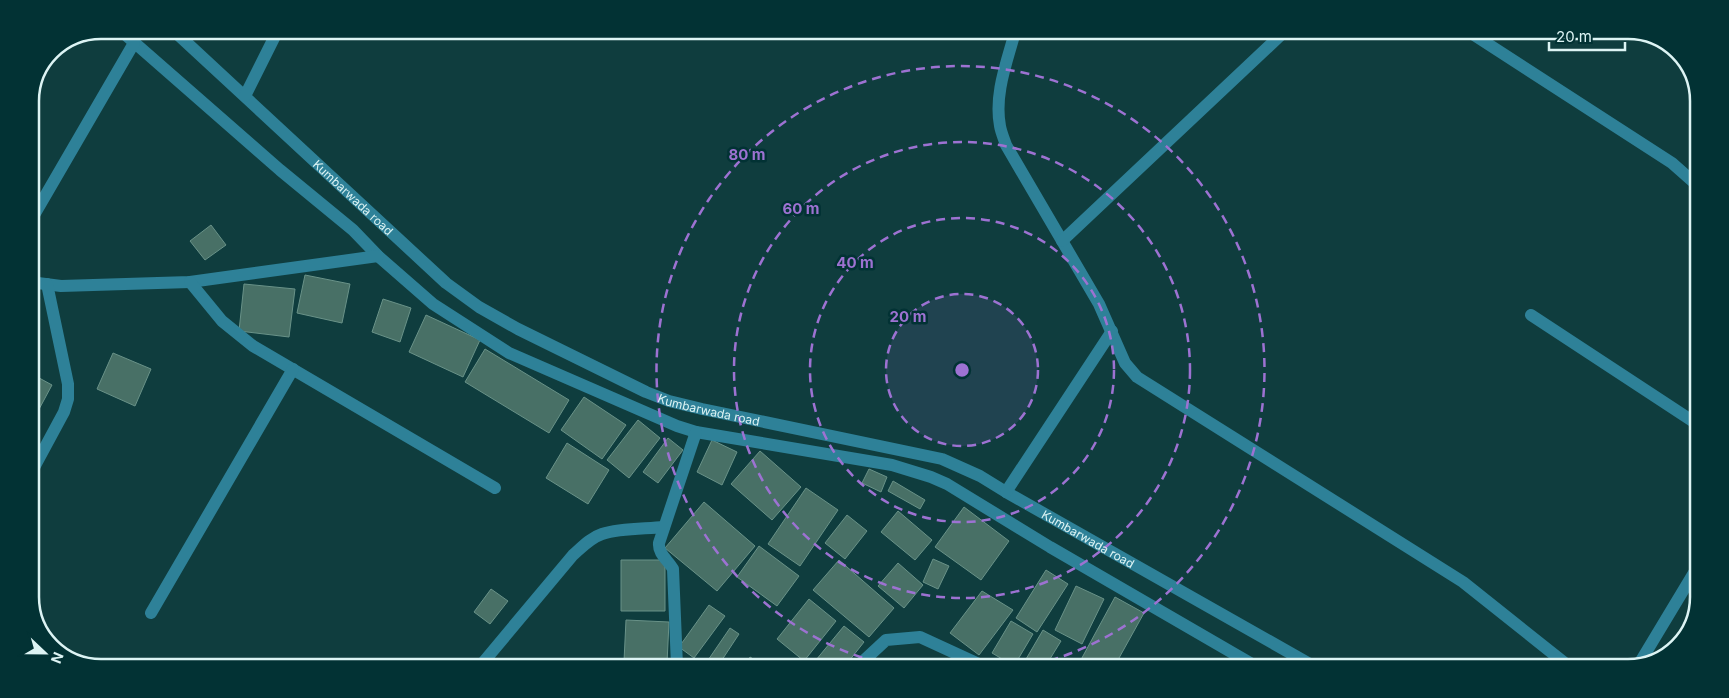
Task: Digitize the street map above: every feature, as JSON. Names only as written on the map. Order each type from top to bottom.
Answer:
[{"type":"street","name":"Kumbarwada road","points":[[130,39],[280,170],[354,230],[378,256],[432,304],[509,353],[677,426],[696,432],[892,466],[931,477],[947,484],[1050,547],[1243,659]]},
{"type":"street","name":"Kumbarwada road","points":[[183,39],[446,283],[479,307],[518,329],[646,392],[669,400],[702,409],[942,459],[980,476],[1301,659]]},
{"type":"street","points":[[245,96],[274,39]]},
{"type":"street","points":[[1013,39],[1000,92],[998,108],[1000,127],[1006,145],[1099,304],[1125,363],[1137,377],[1463,582],[1560,659]]},
{"type":"street","points":[[1062,241],[1277,39]]},
{"type":"street","points":[[1480,39],[1672,163],[1690,179]]},
{"type":"street","points":[[39,207],[134,43]]},
{"type":"street","points":[[39,283],[61,286],[190,282],[378,256]]},
{"type":"street","points":[[190,282],[222,321],[253,346],[495,488]]},
{"type":"street","points":[[39,458],[64,412],[68,399],[68,384],[47,284]]},
{"type":"street","points":[[1531,315],[1690,420]]},
{"type":"street","points":[[1006,492],[1112,331]]},
{"type":"street","points":[[151,613],[293,369]]},
{"type":"street","points":[[677,659],[673,569],[658,548],[696,432]]},
{"type":"street","points":[[486,659],[573,555],[588,541],[616,531],[664,527]]},
{"type":"street","points":[[1643,657],[1690,581]]},
{"type":"street","points":[[866,659],[886,640],[920,636],[969,659]]},
{"type":"building","points":[[211,225],[226,245],[205,260],[190,241]]},
{"type":"building","points":[[305,275],[350,284],[342,323],[297,313]]},
{"type":"building","points":[[244,284],[295,289],[289,337],[239,331]]},
{"type":"building","points":[[383,299],[411,308],[400,342],[372,332]]},
{"type":"building","points":[[426,315],[480,340],[463,377],[409,352]]},
{"type":"building","points":[[485,349],[569,400],[549,433],[465,382]]},
{"type":"building","points":[[113,353],[151,369],[135,406],[97,389]]},
{"type":"building","points":[[39,378],[52,385],[39,409]]},
{"type":"building","points":[[584,397],[626,425],[602,459],[561,430]]},
{"type":"building","points":[[638,420],[660,438],[629,478],[607,460]]},
{"type":"building","points":[[668,438],[683,450],[658,483],[643,472]]},
{"type":"building","points":[[712,440],[737,452],[722,485],[697,472]]},
{"type":"building","points":[[567,443],[609,470],[588,504],[546,478]]},
{"type":"building","points":[[760,451],[801,487],[772,520],[731,484]]},
{"type":"building","points":[[869,469],[887,477],[881,492],[862,483]]},
{"type":"building","points":[[893,481],[925,500],[920,509],[888,491]]},
{"type":"building","points":[[806,488],[838,510],[800,566],[768,544]]},
{"type":"building","points":[[704,502],[755,546],[717,591],[665,548]]},
{"type":"building","points":[[964,507],[1009,541],[981,580],[935,547]]},
{"type":"building","points":[[898,511],[932,540],[915,560],[881,532]]},
{"type":"building","points":[[847,515],[867,531],[845,559],[825,543]]},
{"type":"building","points":[[759,546],[799,576],[777,606],[737,577]]},
{"type":"building","points":[[933,559],[949,566],[938,589],[923,582]]},
{"type":"building","points":[[621,560],[665,560],[665,611],[621,611]]},
{"type":"building","points":[[839,560],[894,608],[869,637],[813,590]]},
{"type":"building","points":[[898,563],[923,585],[904,608],[878,586]]},
{"type":"building","points":[[1046,570],[1068,584],[1037,632],[1016,618]]},
{"type":"building","points":[[1076,586],[1104,599],[1082,644],[1055,630]]},
{"type":"building","points":[[491,589],[508,601],[490,624],[474,612]]},
{"type":"building","points":[[982,591],[1013,610],[979,655],[950,633]]},
{"type":"building","points":[[1115,597],[1144,613],[1118,659],[1081,659]]},
{"type":"building","points":[[809,599],[836,621],[806,659],[802,659],[777,639]]},
{"type":"building","points":[[709,605],[725,616],[694,658],[679,647]]},
{"type":"building","points":[[626,620],[669,622],[667,659],[624,659]]},
{"type":"building","points":[[1011,621],[1033,634],[1018,659],[1002,659],[992,653]]},
{"type":"building","points":[[844,626],[864,642],[851,659],[817,659]]},
{"type":"building","points":[[730,628],[739,634],[723,659],[709,659]]},
{"type":"building","points":[[1043,630],[1061,641],[1050,659],[1026,659]]}]
